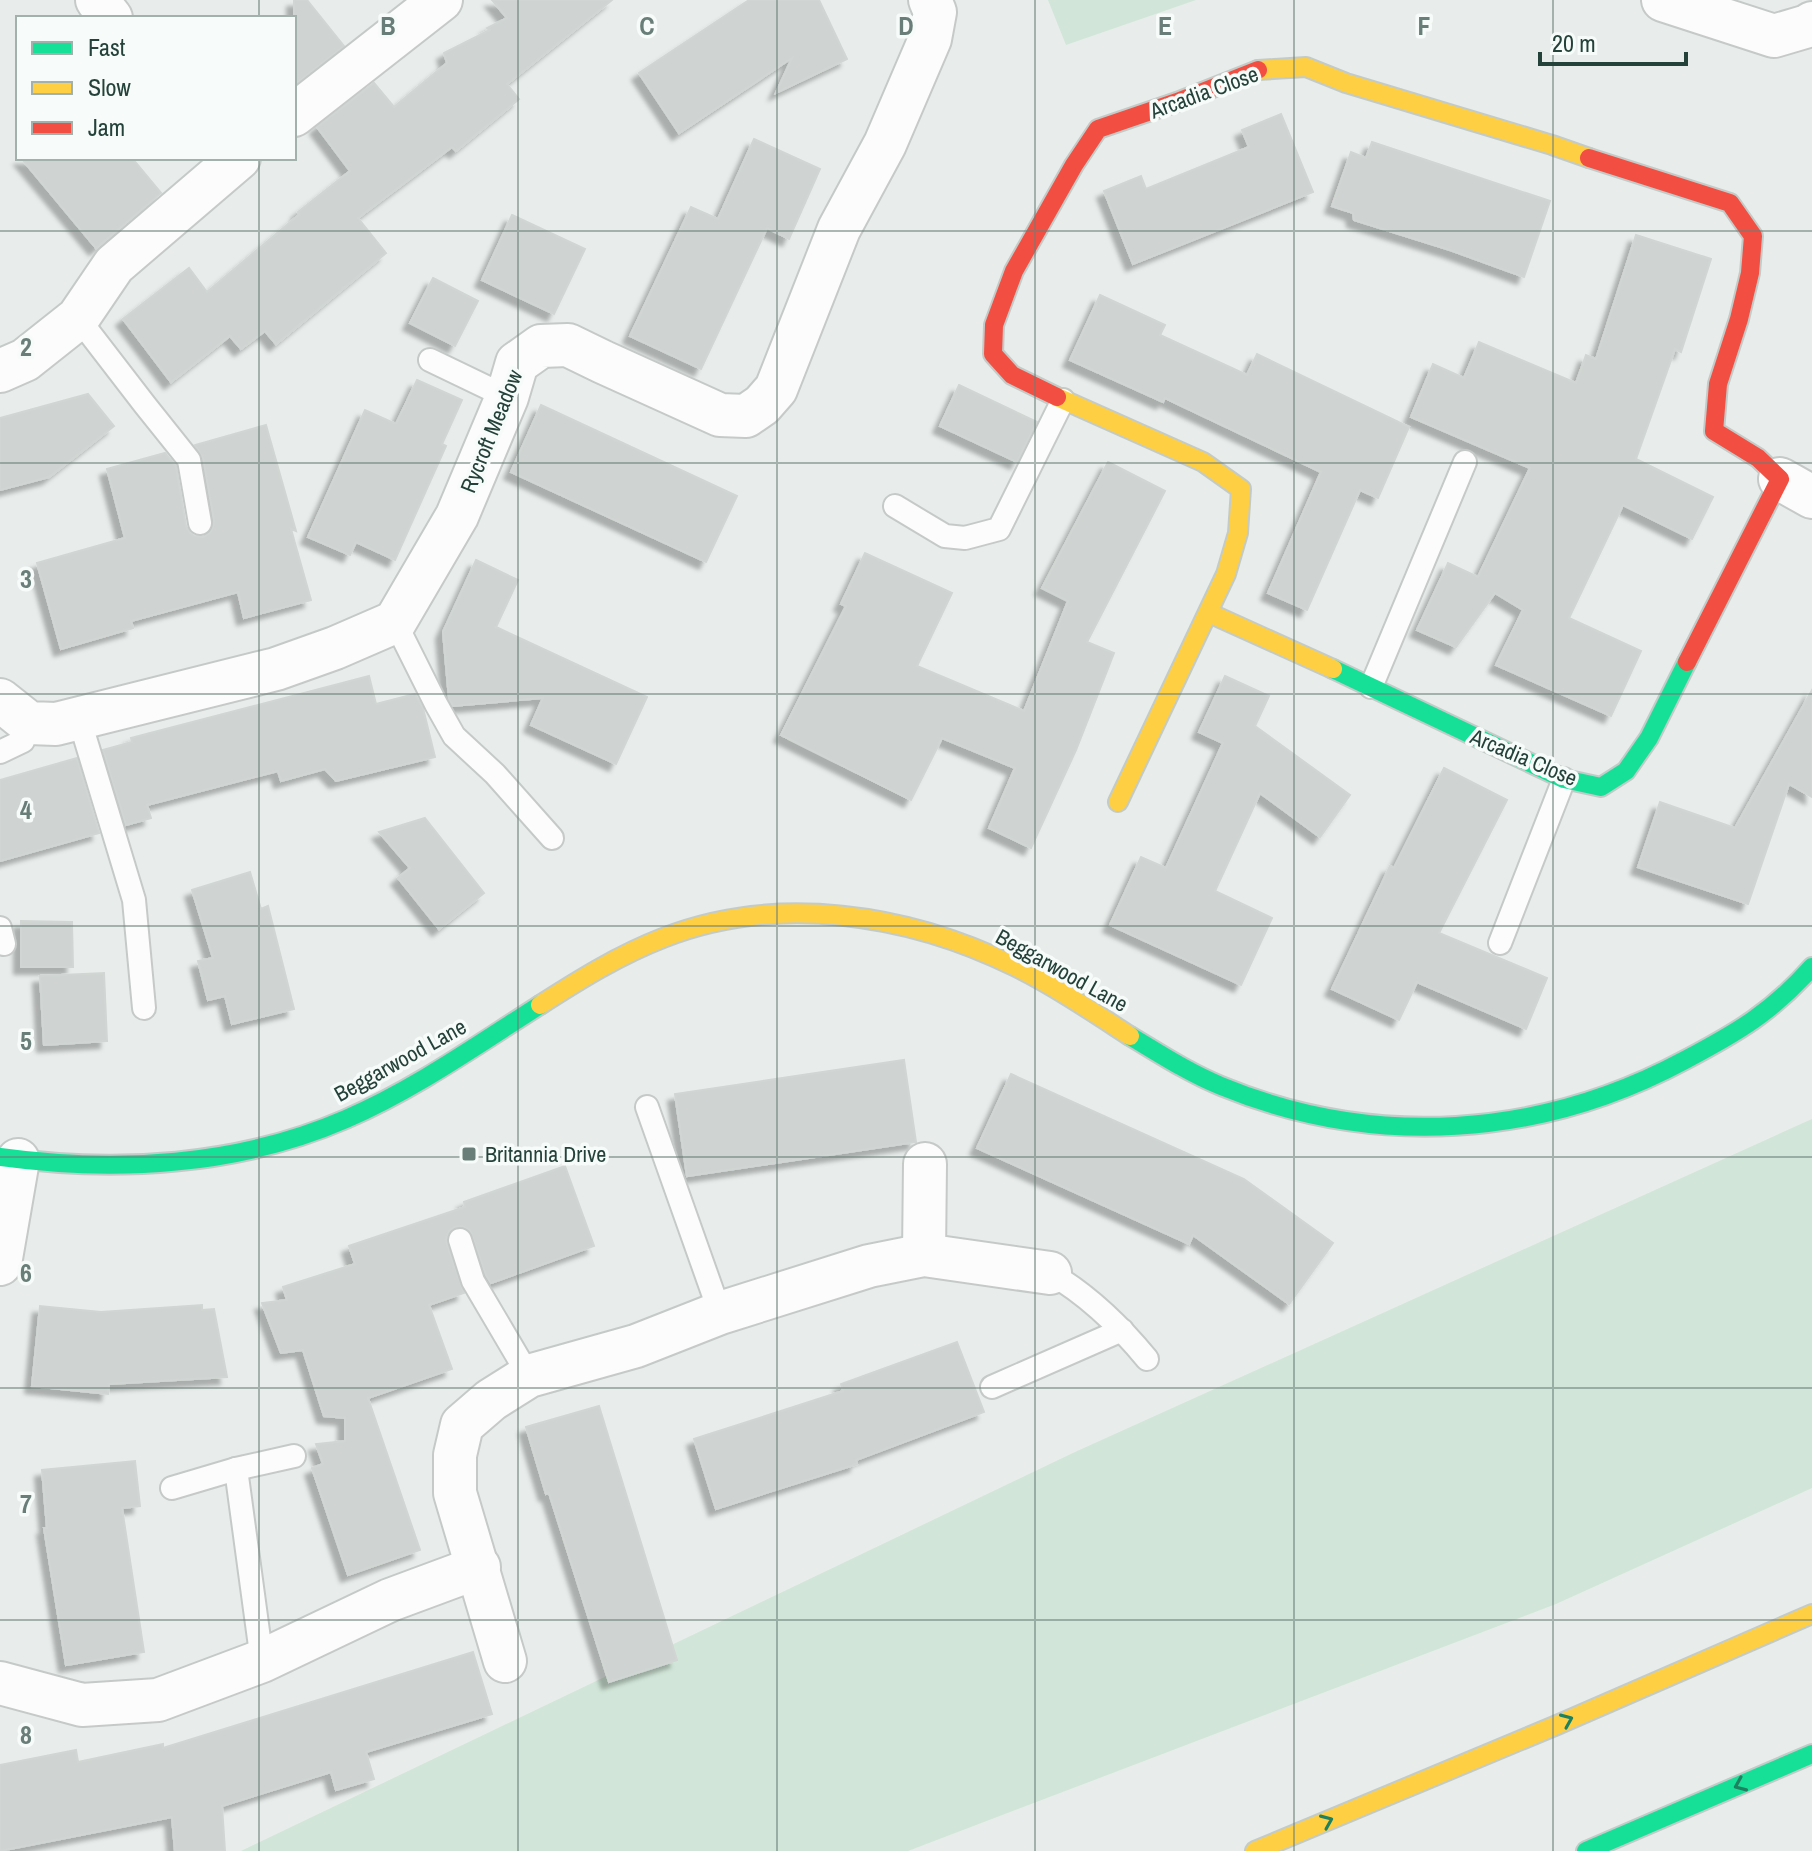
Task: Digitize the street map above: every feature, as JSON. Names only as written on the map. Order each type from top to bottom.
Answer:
[{"type":"main road","name":"Arcadia Close","points":[[1118,802],[1209,613],[1237,545],[1242,515],[1241,489],[1203,462],[1012,375],[993,354],[994,325],[1014,271],[1098,129],[1261,69],[1306,67],[1346,83],[1730,203],[1753,236],[1750,273],[1718,384],[1714,431],[1758,458],[1796,488],[1649,738],[1626,771],[1601,787],[1564,779],[1209,613]]},
{"type":"main road","name":"Beggarwood Lane","points":[[9,1158],[71,1166],[172,1162],[230,1154],[325,1128],[427,1076],[533,1008],[647,945],[686,930],[732,920],[810,914],[860,917],[945,938],[1004,961],[1043,981],[1166,1058],[1218,1085],[1319,1118],[1394,1126],[1490,1125],[1543,1116],[1594,1102],[1640,1084],[1716,1044],[1767,1012],[1812,967]]},
{"type":"main road","points":[[1255,1851],[1812,1614]]},
{"type":"main road","points":[[1586,1851],[1812,1754]]},
{"type":"street","points":[[97,0],[109,16]]},
{"type":"street","points":[[296,113],[441,0]]},
{"type":"street","name":"Rycroft Meadow","points":[[395,622],[457,516],[507,397],[517,363],[541,346],[568,345],[720,415],[746,416],[762,405],[776,389],[839,229],[885,144],[930,39],[935,12],[930,0]]},
{"type":"street","points":[[1663,0],[1774,36],[1812,23]]},
{"type":"street","points":[[0,371],[25,360],[78,318],[114,265],[226,162]]},
{"type":"street","points":[[10,725],[56,724],[276,669],[395,622]]},
{"type":"street","points":[[0,1264],[9,1158]]},
{"type":"street","points":[[924,1255],[925,1164]]},
{"type":"street","points":[[505,1661],[455,1493],[455,1455],[462,1425],[491,1400],[529,1376],[636,1346],[720,1313],[869,1266],[924,1255],[1050,1273]]},
{"type":"street","points":[[0,1683],[82,1705],[158,1700],[262,1661],[390,1600],[479,1567]]},
{"type":"lane","points":[[78,318],[189,460],[200,523]]},
{"type":"lane","points":[[430,360],[507,397]]},
{"type":"lane","points":[[895,506],[945,536],[965,538],[999,529],[1063,400]]},
{"type":"lane","points":[[1371,687],[1465,462]]},
{"type":"lane","points":[[395,622],[454,736],[495,774],[552,838]]},
{"type":"lane","points":[[79,718],[134,900],[144,1008]]},
{"type":"lane","points":[[1500,943],[1564,779]]},
{"type":"lane","points":[[647,1107],[720,1313]]},
{"type":"lane","points":[[460,1240],[473,1281],[529,1376]]},
{"type":"lane","points":[[1050,1273],[1074,1286],[1122,1330],[1147,1359]]},
{"type":"lane","points":[[992,1387],[1122,1330]]},
{"type":"lane","points":[[172,1488],[294,1456]]},
{"type":"lane","points":[[236,1469],[262,1661]]},
{"type":"green space","points":[[1048,0],[1196,0],[1066,45]]},
{"type":"green space","points":[[1812,1119],[1812,1488],[1556,1604],[908,1851],[241,1851],[1075,1452]]},
{"type":"building","points":[[294,0],[307,0],[344,46],[296,83],[296,16]]},
{"type":"building","points":[[492,0],[612,0],[507,84],[519,99],[456,151],[452,147],[358,218],[386,253],[276,344],[265,331],[241,349],[230,336],[171,382],[123,319],[189,268],[207,292],[350,171],[317,127],[374,83],[394,107],[447,63],[444,53],[507,18]]},
{"type":"building","points":[[749,0],[819,0],[847,59],[776,93],[792,58],[679,133],[639,73]]},
{"type":"building","points":[[1281,114],[1313,192],[1133,264],[1104,191],[1141,176],[1146,189],[1249,147],[1242,130]]},
{"type":"building","points":[[754,139],[820,169],[789,239],[767,228],[701,369],[630,336],[691,207],[718,219]]},
{"type":"building","points":[[1372,142],[1550,201],[1524,277],[1354,220],[1353,213],[1332,206],[1351,152],[1366,158]]},
{"type":"building","points":[[23,160],[134,160],[161,193],[96,248]]},
{"type":"building","points":[[512,215],[585,249],[554,314],[482,280]]},
{"type":"building","points":[[1636,235],[1711,259],[1681,352],[1675,349],[1636,459],[1713,497],[1692,539],[1623,505],[1569,618],[1641,651],[1611,716],[1496,665],[1523,610],[1495,593],[1456,647],[1417,630],[1448,563],[1478,577],[1530,468],[1411,417],[1433,364],[1464,378],[1479,342],[1576,383],[1586,355],[1596,359]]},
{"type":"building","points":[[433,278],[478,301],[455,346],[410,323]]},
{"type":"building","points":[[1100,295],[1165,325],[1160,335],[1247,375],[1257,354],[1409,427],[1378,498],[1360,490],[1307,610],[1268,593],[1321,472],[1165,398],[1163,402],[1070,360]]},
{"type":"building","points":[[417,380],[462,400],[442,444],[446,446],[395,560],[356,542],[350,555],[308,537],[365,410],[396,424]]},
{"type":"building","points":[[959,385],[1037,422],[1017,462],[940,426]]},
{"type":"building","points":[[88,394],[114,426],[49,477],[0,490],[0,418]]},
{"type":"building","points":[[541,405],[737,496],[706,562],[511,472]]},
{"type":"building","points":[[266,425],[296,531],[291,529],[311,600],[244,618],[238,592],[131,621],[133,628],[61,649],[37,563],[125,538],[107,469],[165,453],[176,466],[186,526],[194,536],[203,537],[210,533],[214,521],[203,458],[195,445]]},
{"type":"building","points":[[1108,462],[1165,491],[1087,642],[1114,653],[1076,750],[1031,848],[989,828],[1015,768],[942,738],[911,800],[781,735],[846,606],[841,604],[865,553],[952,593],[917,666],[1024,711],[1068,601],[1042,588]]},
{"type":"building","points":[[476,560],[518,580],[496,627],[647,697],[616,764],[531,725],[543,698],[453,706],[449,699],[443,632]]},
{"type":"building","points":[[369,676],[376,704],[415,694],[423,708],[435,757],[336,781],[325,769],[281,781],[278,771],[147,805],[151,818],[126,825],[103,750],[132,742],[131,738]]},
{"type":"building","points":[[1225,676],[1269,696],[1255,726],[1350,795],[1320,837],[1260,793],[1215,891],[1272,918],[1241,985],[1110,925],[1141,857],[1166,868],[1223,743],[1199,732]]},
{"type":"building","points":[[1812,690],[1812,797],[1789,784],[1748,904],[1638,867],[1660,802],[1735,828]]},
{"type":"building","points":[[77,758],[99,833],[0,861],[0,780]]},
{"type":"building","points":[[1444,768],[1507,800],[1439,933],[1547,978],[1526,1029],[1417,982],[1399,1020],[1332,989],[1390,866],[1394,868]]},
{"type":"building","points":[[425,818],[484,893],[439,929],[398,878],[410,868],[379,832]]},
{"type":"building","points":[[250,872],[261,909],[268,906],[294,1009],[232,1024],[225,996],[208,1000],[198,961],[213,958],[192,890]]},
{"type":"building","points":[[21,921],[72,922],[73,967],[21,967]]},
{"type":"building","points":[[104,973],[107,1041],[44,1045],[40,976]]},
{"type":"building","points":[[904,1060],[916,1142],[687,1176],[675,1094]]},
{"type":"building","points":[[1011,1074],[1244,1179],[1333,1243],[1289,1304],[1193,1235],[1189,1244],[977,1148]]},
{"type":"building","points":[[565,1166],[594,1246],[491,1283],[470,1230],[462,1226],[449,1231],[447,1244],[464,1293],[429,1305],[452,1369],[368,1398],[420,1550],[348,1575],[312,1468],[323,1464],[316,1444],[345,1441],[345,1418],[324,1416],[303,1350],[281,1353],[262,1303],[287,1300],[283,1287],[355,1264],[349,1246],[465,1207],[464,1202]]},
{"type":"building","points":[[202,1305],[202,1310],[214,1309],[227,1377],[109,1384],[108,1394],[32,1386],[40,1306],[101,1312]]},
{"type":"building","points":[[957,1342],[984,1412],[856,1460],[857,1464],[716,1509],[694,1439],[843,1391],[841,1384]]},
{"type":"building","points":[[599,1406],[677,1660],[609,1682],[526,1427]]},
{"type":"building","points":[[135,1461],[140,1506],[122,1508],[144,1652],[66,1665],[44,1528],[47,1528],[42,1470]]},
{"type":"building","points":[[473,1652],[492,1714],[366,1752],[374,1779],[336,1790],[331,1772],[222,1806],[225,1851],[175,1851],[172,1817],[0,1851],[0,1765],[76,1750],[78,1762],[163,1744],[163,1748]]},
{"type":"traffic: fast","points":[[1333,669],[1564,779],[1601,787],[1626,771],[1649,738],[1687,662]]},
{"type":"traffic: fast","points":[[1130,1036],[1209,1081],[1279,1106],[1338,1119],[1397,1126],[1456,1126],[1515,1119],[1573,1106],[1630,1086],[1738,1030],[1783,997],[1812,967]]},
{"type":"traffic: fast","points":[[0,1157],[44,1162],[132,1164],[176,1162],[263,1147],[305,1135],[372,1107],[445,1066],[540,1005]]},
{"type":"traffic: fast","points":[[1586,1851],[1812,1754]]},
{"type":"traffic: slow","points":[[1258,70],[1306,67],[1346,83],[1589,158]]},
{"type":"traffic: slow","points":[[1057,397],[1203,462],[1241,489],[1238,533],[1226,574],[1118,802]]},
{"type":"traffic: slow","points":[[1209,613],[1333,669]]},
{"type":"traffic: slow","points":[[540,1005],[584,977],[663,938],[707,924],[751,916],[797,913],[887,923],[975,949],[1045,983],[1130,1036]]},
{"type":"traffic: slow","points":[[1255,1851],[1812,1614]]},
{"type":"traffic: jam","points":[[1057,397],[1012,375],[993,354],[994,325],[1014,271],[1074,165],[1098,129],[1258,70]]},
{"type":"traffic: jam","points":[[1589,158],[1730,203],[1753,236],[1750,273],[1718,384],[1714,431],[1758,458],[1780,479],[1687,662]]},
{"type":"place","name":"Britannia Drive","points":[[469,1154]]}]
